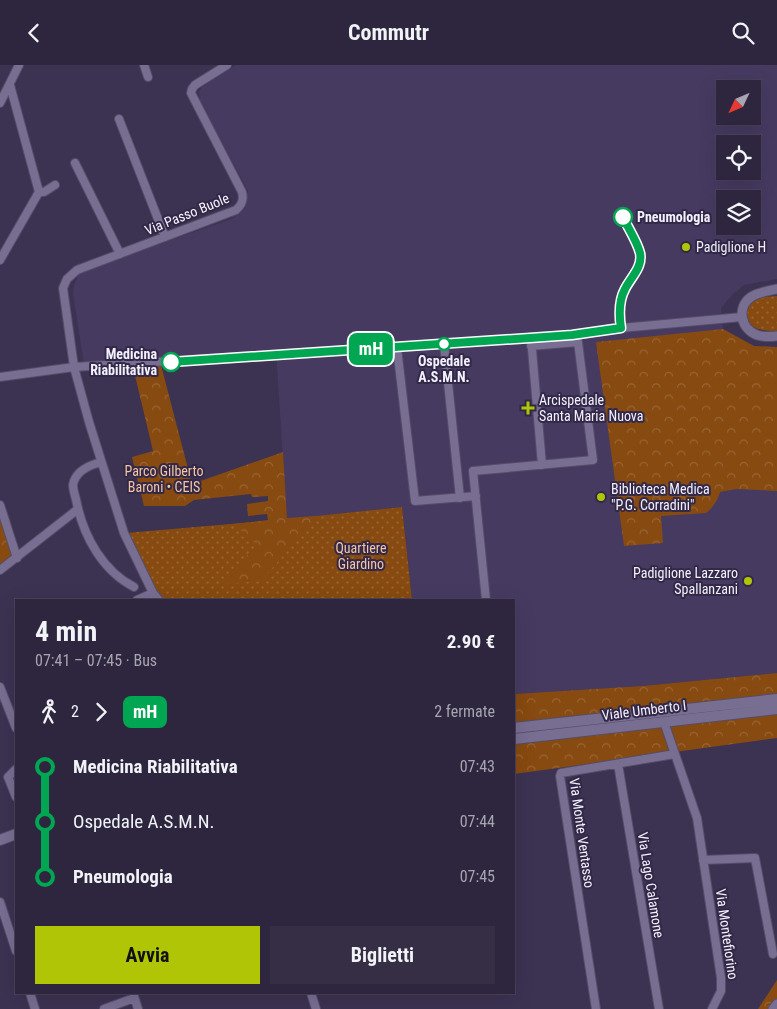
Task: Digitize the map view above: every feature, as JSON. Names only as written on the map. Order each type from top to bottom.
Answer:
[{"type":"main road","name":"Viale Umberto I","points":[[515,728],[777,699]]},
{"type":"main road","name":"Viale Umberto I","points":[[515,739],[777,709]]},
{"type":"main road","points":[[0,841],[15,834]]},
{"type":"street","points":[[0,103],[19,65]]},
{"type":"street","points":[[144,65],[148,77]]},
{"type":"street","name":"Via Passo Buole","points":[[158,599],[124,533],[101,461],[74,367],[63,292],[64,284],[69,276],[77,270],[236,210],[242,204],[242,192],[191,93],[195,85],[227,65]]},
{"type":"street","points":[[0,260],[39,192],[10,85]]},
{"type":"street","points":[[119,119],[165,237]]},
{"type":"street","points":[[75,163],[120,254]]},
{"type":"street","points":[[39,192],[44,192],[55,185]]},
{"type":"street","points":[[777,289],[750,297],[744,303],[742,317],[748,329],[756,335],[765,337],[777,336]]},
{"type":"street","points":[[542,465],[531,342],[573,339],[621,328],[742,317]]},
{"type":"street","points":[[486,599],[473,471],[593,460],[578,342],[573,339]]},
{"type":"street","points":[[0,377],[74,367],[444,345],[460,498]]},
{"type":"street","points":[[397,348],[415,501],[476,497]]},
{"type":"street","points":[[101,461],[86,467],[74,482],[78,509],[93,546],[111,570],[134,587]]},
{"type":"street","points":[[0,505],[17,558]]},
{"type":"street","points":[[0,570],[78,509]]},
{"type":"street","points":[[139,599],[154,593]]},
{"type":"street","points":[[0,687],[15,725]]},
{"type":"street","name":"Via Montefiorino","points":[[664,722],[697,819],[722,985],[719,997],[712,1009]]},
{"type":"street","name":"Via Monte Ventasso","points":[[596,1009],[560,776],[561,773],[675,754]]},
{"type":"street","name":"Via Lago Calamone","points":[[618,764],[659,1009]]},
{"type":"street","points":[[15,770],[8,777],[15,794]]},
{"type":"street","points":[[703,860],[755,857],[773,955]]},
{"type":"street","points":[[0,901],[15,948]]},
{"type":"street","points":[[30,994],[35,1009]]},
{"type":"street","points":[[104,1009],[135,994],[138,1009]]},
{"type":"street","points":[[311,994],[316,1009]]},
{"type":"street","points":[[774,1009],[777,1004]]},
{"type":"shaded area","name":"Arcispedale Santa Maria Nuova","points":[[236,65],[777,65],[777,279],[744,285],[721,308],[723,329],[754,346],[777,347],[777,673],[642,686],[515,694],[515,599],[412,599],[402,507],[287,519],[276,352],[84,364],[73,294],[74,285],[80,272],[231,219],[245,208],[248,191],[200,101],[199,92],[202,87]]},
{"type":"green space","points":[[777,296],[777,331],[757,329],[749,323],[746,312],[753,300]]},
{"type":"green space","points":[[723,329],[754,346],[777,347],[777,491],[736,489],[720,492],[711,509],[706,513],[661,516],[663,543],[624,546],[596,342]]},
{"type":"green space","name":"Parco Gilberto Baroni • CEIS","points":[[161,365],[192,484],[283,452],[287,518],[317,516],[261,581],[221,584],[257,545],[234,524],[268,520],[267,514],[248,516],[247,504],[268,501],[268,496],[252,497],[251,494],[194,500],[185,506],[144,506],[132,457],[153,451],[133,367]]},
{"type":"green space","points":[[0,505],[17,558],[0,570]]},
{"type":"green space","name":"Quartiere Giardino","points":[[402,507],[412,599],[161,599],[126,533]]},
{"type":"green space","points":[[777,673],[777,738],[515,774],[515,694],[642,686]]},
{"type":"green space","points":[[777,980],[777,1009],[758,1009]]},
{"type":"bus line","name":"mH","points":[[171,362],[572,335],[621,328],[620,312],[625,288],[640,265],[640,254],[623,217]]},
{"type":"place","name":"Pneumologia","points":[[623,217]]},
{"type":"place","name":"Padiglione H","points":[[686,247]]},
{"type":"place","name":"Ospedale A.S.M.N.","points":[[444,344]]},
{"type":"place","name":"Medicina Riabilitativa","points":[[171,362]]},
{"type":"place","name":"Arcispedale Santa Maria Nuova","points":[[528,408]]},
{"type":"place","name":"Biblioteca Medica \"P.G. Corradini\"","points":[[601,497]]},
{"type":"place","name":"Padiglione Lazzaro Spallanzani","points":[[748,581]]}]
